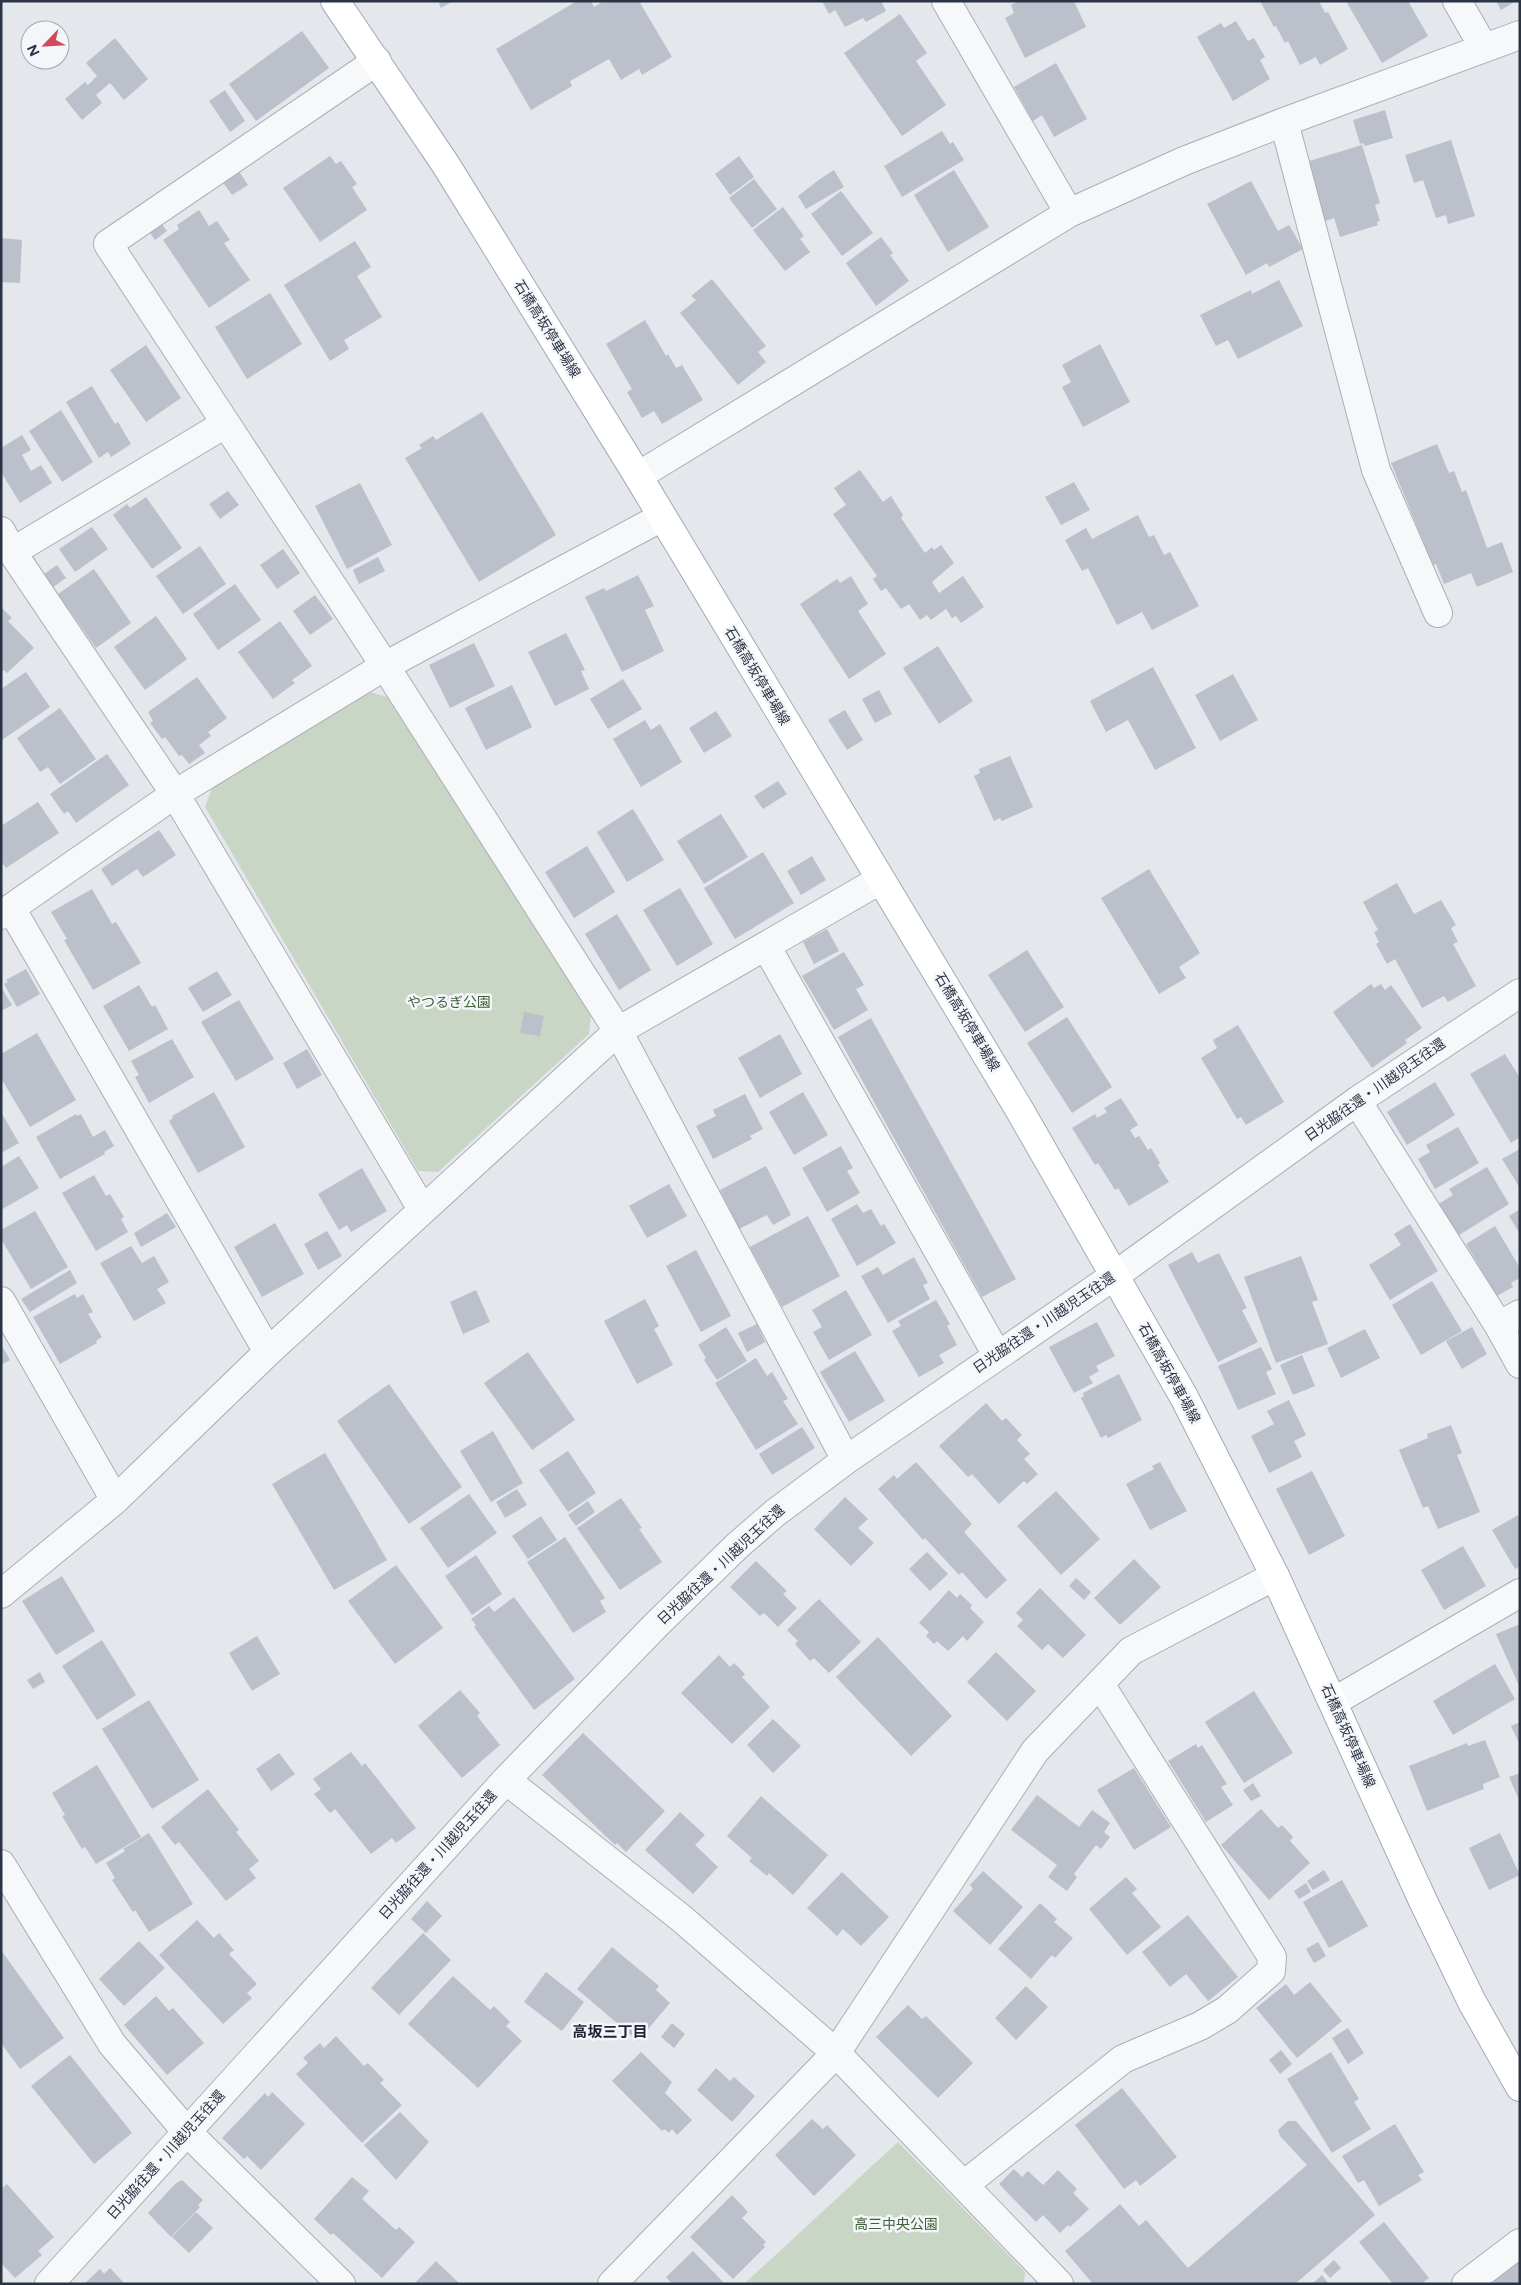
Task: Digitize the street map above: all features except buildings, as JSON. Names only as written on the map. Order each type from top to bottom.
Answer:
[{"type":"main road","name":"石橋高坂停車場線","points":[[335,1],[446,165],[638,476],[1019,1109],[1184,1397],[1275,1576],[1472,2002],[1520,2087]]},
{"type":"street","points":[[946,1],[1070,213]]},
{"type":"street","points":[[1457,1],[1484,48]]},
{"type":"street","points":[[638,476],[1070,213],[1184,161],[1520,35]]},
{"type":"street","points":[[377,61],[108,244],[385,666],[618,1031],[846,1460]]},
{"type":"street","points":[[1284,122],[1376,470],[1438,613]]},
{"type":"street","points":[[225,424],[6,542],[175,794],[422,1210]]},
{"type":"street","points":[[268,1352],[6,912],[175,794],[385,666],[662,517]]},
{"type":"street","points":[[1,1594],[114,1500],[268,1352],[618,1031],[880,880]]},
{"type":"street","points":[[766,946],[997,1355]]},
{"type":"street","name":"日光脇往還・川越児玉往還","points":[[49,2284],[506,1780],[656,1625],[737,1546],[775,1513],[846,1460],[1114,1276],[1357,1101],[1520,993]]},
{"type":"street","points":[[1357,1101],[1509,1320],[1520,1364]]},
{"type":"street","points":[[1,1301],[114,1500]]},
{"type":"street","points":[[612,2284],[836,2053],[1035,1751],[1132,1651],[1275,1576]]},
{"type":"street","points":[[1333,1702],[1520,1593]]},
{"type":"street","points":[[964,2185],[1123,2059],[1200,2026],[1227,2010],[1271,1971],[1272,1957],[1100,1684]]},
{"type":"street","points":[[506,1780],[681,1918],[836,2053],[1058,2283]]},
{"type":"street","points":[[1,1864],[112,2044],[187,2132],[341,2284]]},
{"type":"street","points":[[1466,2284],[1520,2243]]},
{"type":"green space","name":"やつるぎ公園","points":[[370,692],[387,697],[591,1015],[589,1034],[438,1172],[418,1171],[205,807],[212,788]]},
{"type":"green space","name":"高三中央公園","points":[[898,2142],[1025,2272],[1024,2284],[744,2284]]},
{"type":"district","name":"高坂三丁目","points":[[610,2032]]}]
